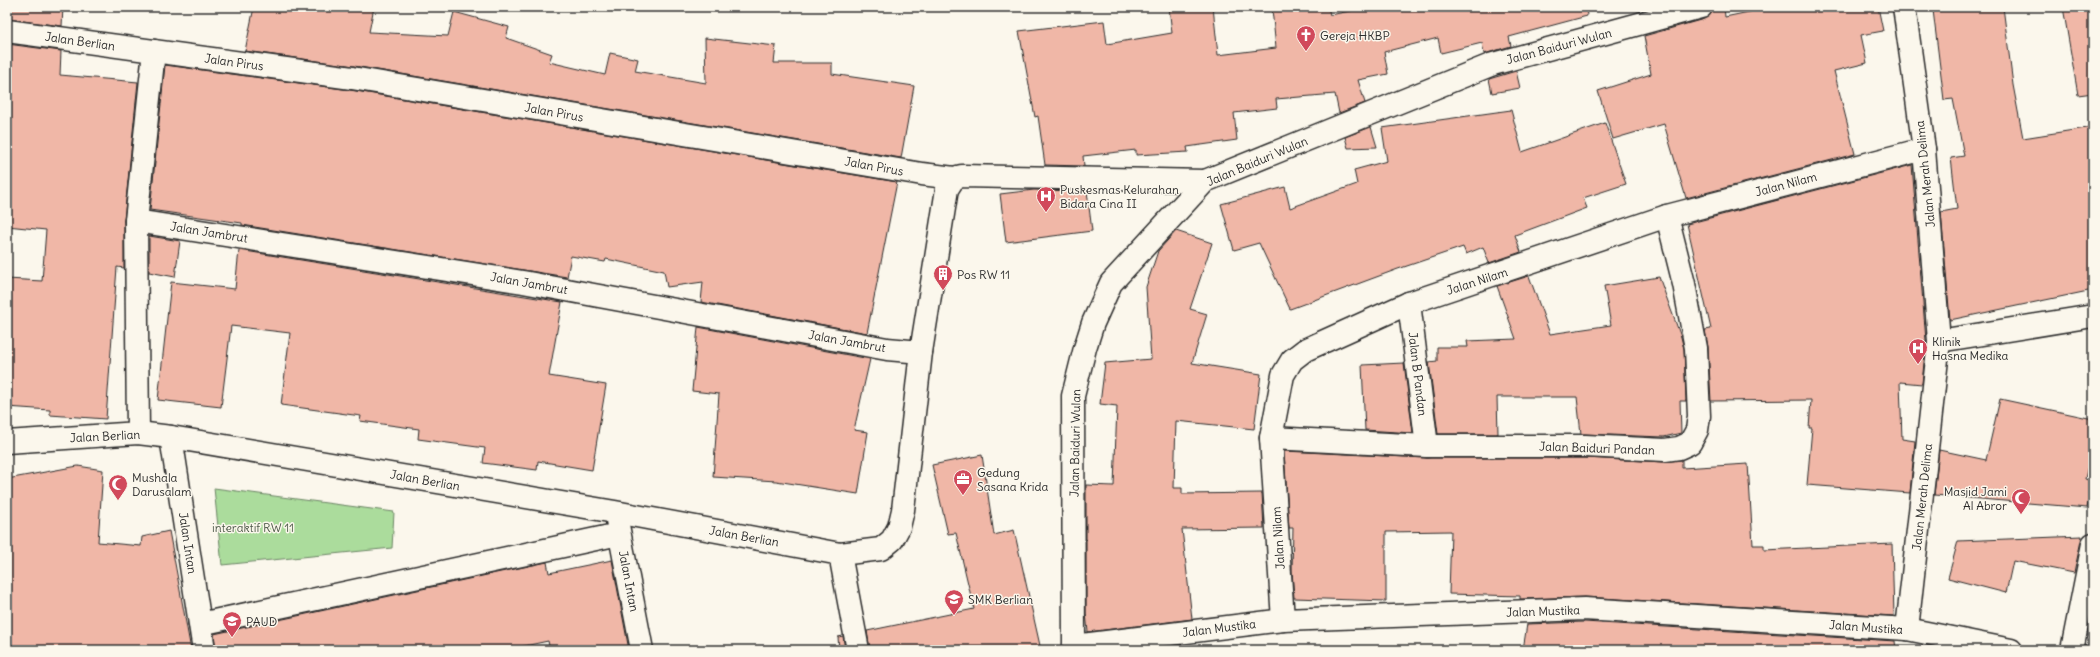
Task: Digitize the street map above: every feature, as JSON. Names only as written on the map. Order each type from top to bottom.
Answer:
[{"type":"street","name":"Jalan Baiduri Wulan","points":[[1074,648],[1073,396],[1084,348],[1093,323],[1111,283],[1205,180],[1493,64],[1701,7]]},
{"type":"street","name":"Jalan Merah Delima","points":[[1904,7],[1924,149],[1939,341],[1907,630]]},
{"type":"street","name":"Jalan Berlian","points":[[7,31],[154,51]]},
{"type":"street","name":"Jalan Pirus","points":[[154,51],[352,78],[954,178],[962,176],[1205,180]]},
{"type":"street","points":[[138,433],[136,221],[154,51]]},
{"type":"street","name":"Jalan Nilam","points":[[1283,620],[1271,438],[1283,375],[1292,360],[1305,350],[1409,303],[1666,216],[1924,149]]},
{"type":"street","name":"Jalan Berlian","points":[[7,442],[138,433],[171,437],[615,512],[840,554],[881,550],[892,540],[899,527],[903,510],[921,352],[947,189],[954,178]]},
{"type":"street","name":"Jalan Baiduri Pandan","points":[[1271,438],[1427,446],[1585,446],[1665,450],[1679,448],[1690,443],[1697,430],[1699,416],[1696,348],[1684,284],[1666,216]]},
{"type":"street","name":"Jalan Jambrut","points":[[136,221],[523,282],[887,349],[921,352]]},
{"type":"street","name":"Jalan B Pandan","points":[[1409,303],[1427,446]]},
{"type":"street","points":[[1939,341],[2093,316]]},
{"type":"street","name":"Jalan Intan","points":[[171,437],[204,650]]},
{"type":"street","name":"Jalan Intan","points":[[615,512],[642,650]]},
{"type":"street","points":[[200,624],[619,534]]},
{"type":"street","points":[[2072,650],[2093,544]]},
{"type":"street","points":[[840,554],[858,650]]},
{"type":"street","name":"Jalan Mustika","points":[[1074,648],[1283,620],[1584,609],[1907,630],[2011,650]]},
{"type":"green space","name":"interaktif RW 11","points":[[214,488],[394,512],[392,548],[222,565]]},
{"type":"building","points":[[7,7],[63,7],[62,26],[7,19]]},
{"type":"building","points":[[254,7],[374,7],[369,32],[448,36],[454,12],[509,27],[506,38],[552,54],[549,62],[605,75],[610,53],[638,59],[635,71],[706,83],[705,38],[776,46],[774,63],[832,63],[832,74],[914,86],[901,158],[354,66],[245,51]]},
{"type":"building","points":[[1169,7],[1213,7],[1218,55],[1276,48],[1272,9],[1286,7],[1328,7],[1330,15],[1370,7],[1586,7],[1587,16],[1509,37],[1511,46],[1484,54],[1482,43],[1441,53],[1438,38],[1384,52],[1388,74],[1358,80],[1365,103],[1339,113],[1335,94],[1276,99],[1277,108],[1234,113],[1237,140],[1187,147],[1188,152],[1136,155],[1136,150],[1083,156],[1084,166],[1045,165],[1038,116],[1035,117],[1019,31],[1104,21],[1107,44],[1172,33]]},
{"type":"building","points":[[1713,7],[1724,7],[1725,17],[1773,7],[1878,7],[1883,31],[1861,35],[1867,63],[1834,71],[1855,154],[1686,198],[1664,124],[1613,139],[1598,91],[1651,74],[1644,36],[1704,19],[1710,15]]},
{"type":"building","points":[[1954,7],[2003,7],[2013,85],[2023,138],[2093,127],[2093,290],[1950,320],[1941,212],[1957,209],[1951,158],[1964,156],[1953,99],[1944,100],[1933,10]]},
{"type":"building","points":[[2063,7],[2093,7],[2093,93],[2078,95]]},
{"type":"building","points":[[7,44],[61,51],[60,75],[138,82],[124,220],[124,268],[117,267],[106,419],[50,415],[50,410],[7,407],[7,279],[42,281],[46,230],[7,226]]},
{"type":"building","points":[[165,65],[350,90],[897,182],[867,333],[701,302],[703,282],[667,287],[664,271],[606,259],[605,262],[571,256],[567,277],[242,225],[242,223],[150,210]]},
{"type":"building","points":[[1516,71],[1520,88],[1492,93],[1489,79]]},
{"type":"building","points":[[1511,110],[1522,152],[1605,123],[1626,184],[1583,198],[1587,208],[1515,235],[1521,252],[1489,263],[1483,247],[1466,254],[1463,247],[1398,269],[1290,309],[1259,243],[1234,250],[1221,204],[1285,187],[1290,208],[1357,184],[1354,170],[1387,161],[1382,128]]},
{"type":"building","points":[[1371,127],[1377,147],[1348,148],[1345,137]]},
{"type":"building","points":[[1912,165],[1926,341],[1922,384],[1900,382],[1902,439],[1915,441],[1910,493],[1807,485],[1812,428],[1809,428],[1811,400],[1711,401],[1708,347],[1705,330],[1711,329],[1687,224]]},
{"type":"building","name":"Puskesmas Kelurahan Bidara Cina II","points":[[1034,190],[1087,191],[1092,231],[1006,242],[1000,194]]},
{"type":"building","points":[[1176,231],[1212,243],[1190,309],[1207,314],[1192,363],[1261,374],[1254,429],[1176,421],[1174,488],[1182,488],[1182,494],[1262,493],[1264,528],[1182,529],[1192,619],[1088,632],[1086,613],[1086,485],[1114,486],[1117,406],[1100,404],[1105,363],[1151,359],[1146,287],[1158,251]]},
{"type":"building","points":[[149,236],[180,241],[175,277],[149,272]]},
{"type":"building","points":[[239,250],[562,302],[549,376],[606,385],[592,470],[538,461],[537,470],[483,463],[485,448],[418,439],[419,429],[360,421],[361,416],[281,405],[290,333],[231,326],[221,407],[158,400],[171,282],[235,289]]},
{"type":"building","points":[[1529,276],[1550,334],[1611,325],[1604,286],[1659,277],[1684,349],[1686,401],[1680,401],[1681,433],[1664,437],[1581,434],[1577,397],[1497,397],[1498,434],[1438,434],[1429,362],[1437,361],[1437,347],[1468,347],[1467,341],[1516,339],[1497,286]]},
{"type":"building","points":[[698,327],[870,359],[854,430],[868,432],[858,494],[776,481],[713,477],[719,394],[692,391]]},
{"type":"building","points":[[1404,363],[1413,433],[1365,430],[1362,365]]},
{"type":"building","points":[[2000,399],[2093,419],[2093,443],[2085,479],[2093,481],[2087,508],[1934,495],[1939,450],[1986,460]]},
{"type":"building","points":[[1284,451],[1426,458],[1585,458],[1664,462],[1682,460],[1682,468],[1748,464],[1753,545],[1764,545],[1764,550],[1892,544],[1894,616],[1585,597],[1520,599],[1520,596],[1449,594],[1451,531],[1386,532],[1386,601],[1294,598],[1292,571],[1293,528],[1289,528]]},
{"type":"building","points":[[982,455],[994,535],[1014,530],[1041,650],[870,650],[867,631],[974,609],[956,533],[948,534],[932,465]]},
{"type":"building","points":[[78,466],[103,470],[98,542],[141,546],[142,537],[169,531],[191,650],[7,650],[7,479]]},
{"type":"building","points":[[2082,536],[2074,573],[2013,561],[2006,593],[1948,578],[1958,541]]},
{"type":"building","points":[[612,560],[629,650],[550,650],[548,641],[506,650],[216,650],[214,634],[547,562],[549,573]]},
{"type":"building","points":[[1584,622],[1895,641],[1896,650],[1523,650],[1527,624]]},
{"type":"building","points":[[843,636],[845,650],[839,650],[838,637]]},
{"type":"place","name":"Gereja HKBP","points":[[1306,52]]},
{"type":"place","name":"Puskesmas Kelurahan Bidara Cina II","points":[[1046,213]]},
{"type":"place","name":"Pos RW 11","points":[[943,291]]},
{"type":"place","name":"Klinik Hasna Medika","points":[[1918,365]]},
{"type":"place","name":"Gedung Sasana Krida","points":[[963,496]]},
{"type":"place","name":"Mushala Darusalam","points":[[118,501]]},
{"type":"place","name":"Masjid Jami Al Abror","points":[[2021,515]]},
{"type":"place","name":"SMK Berlian","points":[[954,616]]},
{"type":"place","name":"PAUD","points":[[232,638]]}]
